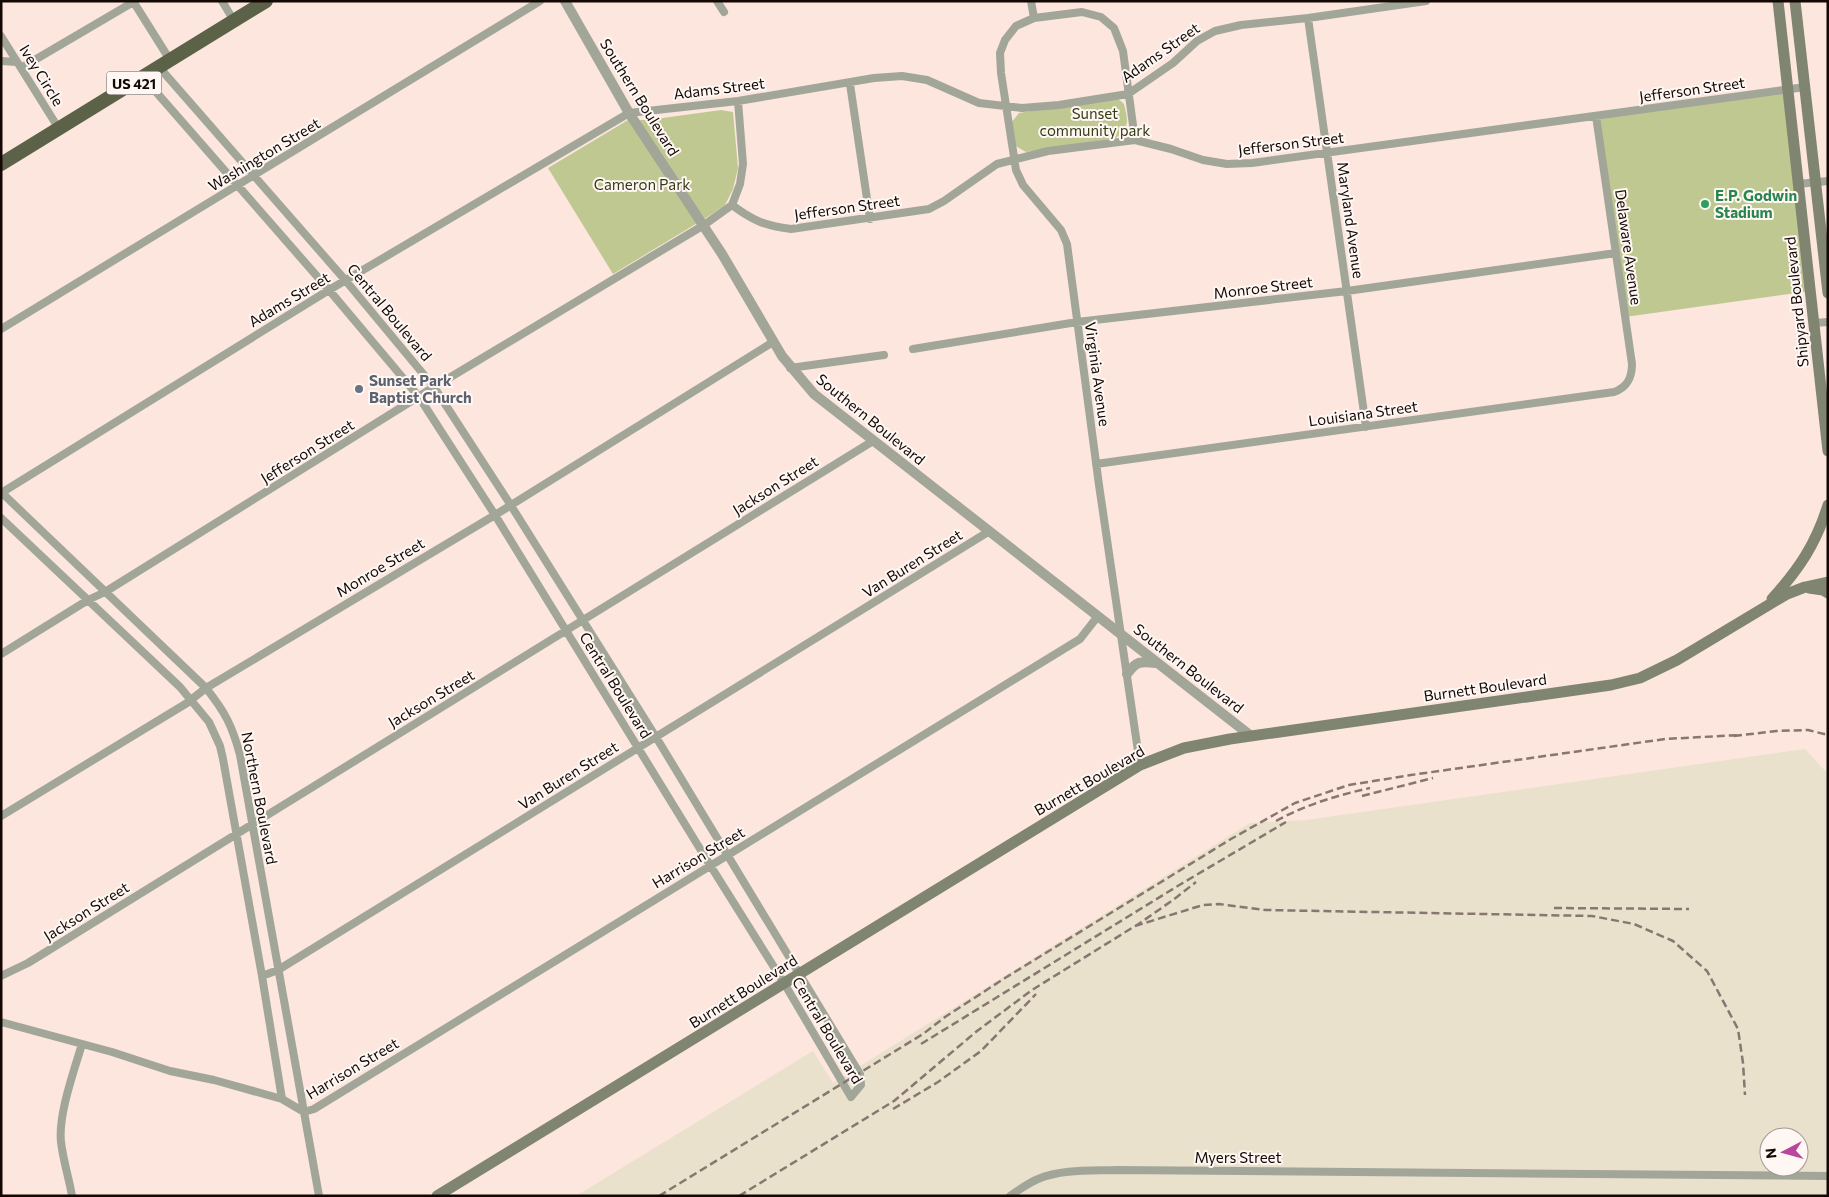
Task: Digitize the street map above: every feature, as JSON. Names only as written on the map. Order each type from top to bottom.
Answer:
[{"type":"highway","name":"US 421","points":[[1,164],[266,1]]},
{"type":"main road","name":"Shipyard Boulevard","points":[[1778,1],[1828,451]]},
{"type":"main road","points":[[1795,1],[1828,293]]},
{"type":"main road","points":[[1764,607],[1808,554],[1828,505]]},
{"type":"main road","name":"Burnett Boulevard","points":[[438,1196],[1140,765],[1184,748],[1251,736],[1611,685],[1632,680],[1649,675],[1677,660],[1788,594],[1805,587],[1828,582]]},
{"type":"main road","points":[[1805,587],[1824,590],[1828,593]]},
{"type":"street","points":[[222,1],[234,21]]},
{"type":"street","name":"Washington Street","points":[[1,329],[540,1]]},
{"type":"street","name":"Southern Boulevard","points":[[565,1],[629,113],[704,225],[773,342],[790,368],[814,394],[1251,736]]},
{"type":"street","points":[[717,1],[724,12]]},
{"type":"street","points":[[1031,1],[1034,18]]},
{"type":"street","name":"Adams Street","points":[[2,492],[329,290],[629,113],[738,101],[850,84],[874,78],[902,76],[928,80],[979,103],[1022,108],[1059,104],[1128,94],[1173,63],[1197,41],[1215,31],[1241,25],[1308,18],[1426,1]]},
{"type":"street","points":[[1,61],[19,65],[134,2]]},
{"type":"street","name":"Central Boulevard","points":[[134,2],[165,64],[254,176],[346,281],[434,387],[510,504],[656,738],[860,1074],[861,1085],[851,1097],[784,983],[567,631],[419,397],[329,290],[143,77]]},
{"type":"street","name":"Virginia Avenue","points":[[1135,140],[1123,51],[1114,28],[1101,17],[1082,12],[1034,18],[1016,26],[1005,40],[1000,54],[1001,73],[1016,170],[1023,185],[1061,230],[1067,244],[1096,464],[1140,765]]},
{"type":"street","name":"Maryland Avenue","points":[[1308,18],[1366,427]]},
{"type":"street","name":"Ivey Circle","points":[[1,36],[59,128]]},
{"type":"street","points":[[850,84],[870,219]]},
{"type":"street","name":"Jefferson Street","points":[[1,654],[88,600],[105,592],[434,387],[704,225],[732,204],[750,219],[772,227],[791,229],[929,209],[944,201],[997,164],[1048,151],[1135,140],[1171,149],[1203,160],[1227,164],[1252,163],[1805,87]]},
{"type":"street","points":[[732,204],[740,184],[743,164],[738,101]]},
{"type":"street","name":"Delaware Avenue","points":[[1596,116],[1632,364],[1632,375],[1629,382]]},
{"type":"street","points":[[1798,184],[1828,181]]},
{"type":"street","name":"Monroe Street","points":[[913,349],[1077,322],[1347,291],[1616,253]]},
{"type":"street","points":[[1814,323],[1828,322]]},
{"type":"street","name":"Monroe Street","points":[[1,816],[206,688],[495,515],[773,342]]},
{"type":"street","points":[[790,368],[884,355]]},
{"type":"street","name":"Louisiana Street","points":[[1096,464],[1614,392],[1622,389],[1629,382]]},
{"type":"street","name":"Jackson Street","points":[[1,976],[28,963],[237,832],[583,622],[872,440]]},
{"type":"street","name":"Northern Boulevard","points":[[2,492],[206,688],[225,712],[233,729],[240,755],[319,1196]]},
{"type":"street","name":"Northern Boulevard","points":[[1,518],[191,699],[209,722],[220,746],[237,832],[282,1099]]},
{"type":"street","name":"Van Buren Street","points":[[262,976],[278,970],[988,532]]},
{"type":"street","name":"Harrison Street","points":[[304,1112],[314,1109],[1080,639],[1098,616]]},
{"type":"street","points":[[1127,674],[1138,663],[1144,661],[1157,663]]},
{"type":"street","points":[[1,1022],[170,1071],[214,1080],[282,1099],[304,1112]]},
{"type":"street","points":[[72,1196],[61,1135],[65,1110],[82,1044]]},
{"type":"street","name":"Myers Street","points":[[1010,1196],[1028,1184],[1048,1175],[1081,1172],[1228,1170],[1828,1176]]},
{"type":"shaded area","points":[[1805,749],[1828,774],[1828,1196],[576,1196],[813,1051],[833,1083],[1250,823],[1306,820]]},
{"type":"green space","name":"E.P. Godwin Stadium","points":[[1788,89],[1810,291],[1625,317],[1596,116]]},
{"type":"green space","name":"Sunset community park","points":[[1116,97],[1124,104],[1127,123],[1124,130],[1116,138],[1026,152],[1014,145],[1011,123],[1019,113]]},
{"type":"green space","name":"Cameron Park","points":[[721,110],[733,112],[738,168],[733,189],[725,205],[613,274],[548,168],[628,120],[648,120]]},
{"type":"railway","points":[[1734,736],[1777,731],[1808,730],[1828,735]]},
{"type":"railway","points":[[659,1196],[923,1034],[945,1017],[1005,978],[1231,839],[1295,803],[1349,785],[1411,775],[1665,739],[1740,735]]},
{"type":"railway","points":[[1362,796],[1433,778]]},
{"type":"railway","points":[[1276,821],[1322,801],[1370,788]]},
{"type":"railway","points":[[921,1044],[1181,884],[1286,822]]},
{"type":"railway","points":[[739,1196],[894,1101],[977,1031],[1032,990],[1140,923],[1196,882]]},
{"type":"railway","points":[[1135,926],[1203,905],[1219,904],[1265,910],[1592,916],[1634,924],[1673,941],[1707,971],[1738,1029],[1745,1095]]},
{"type":"railway","points":[[1554,908],[1689,909]]},
{"type":"railway","points":[[893,1109],[938,1082],[981,1051],[1036,994]]},
{"type":"place","name":"E.P. Godwin Stadium","points":[[1705,204]]},
{"type":"place","name":"Sunset Park Baptist Church","points":[[359,389]]}]
